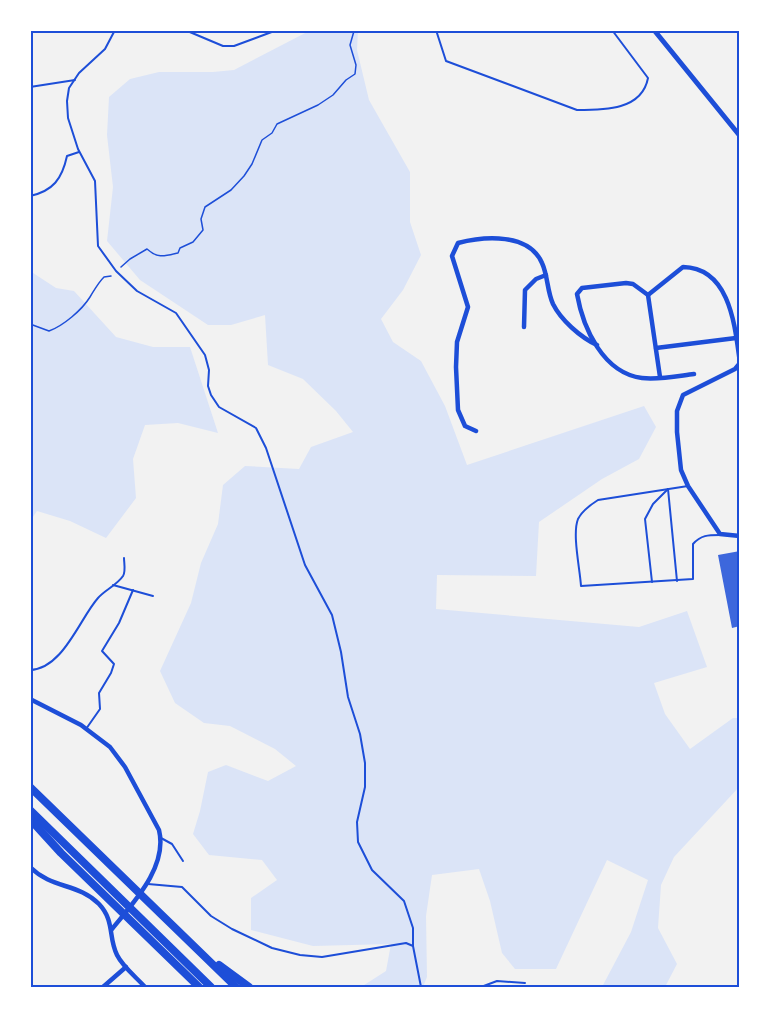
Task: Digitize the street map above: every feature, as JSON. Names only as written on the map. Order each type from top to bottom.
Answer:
[{"type":"highway","points":[[30,787],[236,987]]},
{"type":"highway","points":[[30,810],[65,844],[199,987]]},
{"type":"highway","points":[[30,819],[61,853],[211,987]]},
{"type":"highway","points":[[196,948],[249,987]]},
{"type":"street","points":[[654,30],[740,136]]},
{"type":"street","points":[[476,431],[465,426],[458,410],[457,342],[468,307],[452,256],[458,243],[489,239],[513,241],[530,248],[542,262],[555,307],[586,340],[597,345]]},
{"type":"street","points":[[648,295],[683,267],[693,267],[709,276],[724,291],[733,314],[740,363],[735,369],[683,395],[677,411],[677,432],[681,470],[688,486],[720,534],[740,536]]},
{"type":"street","points":[[524,327],[525,290],[536,279],[546,275]]},
{"type":"street","points":[[660,377],[648,295],[633,284],[626,282],[582,288],[578,294],[580,308],[590,334],[604,357],[633,376],[644,378],[660,377],[694,374]]},
{"type":"street","points":[[656,348],[736,338]]},
{"type":"street","points":[[30,699],[48,706],[86,729],[118,755],[151,813],[161,838],[159,853],[148,884],[112,929]]},
{"type":"street","points":[[30,867],[42,878],[88,894],[105,910],[112,929],[117,955],[145,987]]},
{"type":"street","points":[[103,987],[126,967]]},
{"type":"lane","points":[[115,30],[105,49],[69,88],[67,100],[68,117],[79,152],[95,181],[98,246],[116,271],[137,291],[176,313],[205,355],[208,386],[214,401],[219,407],[256,428],[266,448],[305,566],[332,615],[341,652],[348,697],[360,734],[365,763],[365,787],[357,822],[358,843],[372,870],[404,901],[413,927],[413,946],[421,987]]},
{"type":"lane","points":[[185,30],[223,46],[234,46],[277,30]]},
{"type":"lane","points":[[435,30],[446,61],[577,110],[593,110],[631,103],[639,98],[646,89],[648,78],[612,30]]},
{"type":"lane","points":[[30,87],[75,80]]},
{"type":"lane","points":[[30,196],[42,194],[53,186],[62,174],[67,156],[79,152]]},
{"type":"lane","points":[[688,486],[598,500],[589,506],[579,517],[576,527],[581,586],[693,579],[693,544],[706,535],[728,535]]},
{"type":"lane","points":[[668,489],[677,581]]},
{"type":"lane","points":[[652,582],[645,519],[653,504],[668,489]]},
{"type":"lane","points":[[30,670],[39,669],[67,646],[94,603],[123,577],[124,558]]},
{"type":"lane","points":[[113,585],[153,596]]},
{"type":"lane","points":[[86,729],[100,709],[99,693],[111,674],[114,664],[102,651],[133,590]]},
{"type":"lane","points":[[161,838],[172,844],[183,861]]},
{"type":"lane","points":[[148,884],[182,887],[211,916],[232,929],[272,948],[300,955],[322,957],[406,943],[413,946]]},
{"type":"lane","points":[[30,895],[32,910],[30,910]]},
{"type":"lane","points":[[481,987],[497,981],[525,983]]},
{"type":"path","points":[[30,324],[49,331],[57,328],[90,298],[96,285],[104,277],[110,278],[140,252],[147,249],[153,254],[169,257],[199,237],[203,230],[201,219],[205,207],[231,190],[244,176],[262,140],[272,133],[277,124],[318,105],[333,95],[346,80],[355,74],[356,65],[350,45],[356,30]]},
{"type":"shaded area","points":[[311,30],[358,30],[357,50],[369,100],[410,172],[410,222],[421,255],[403,290],[381,319],[393,342],[421,361],[445,406],[467,465],[644,406],[656,427],[639,459],[602,479],[539,522],[536,576],[437,575],[436,609],[639,627],[687,611],[707,667],[654,683],[665,714],[690,749],[733,718],[740,718],[740,786],[674,857],[661,885],[658,928],[677,964],[665,987],[602,987],[631,932],[648,880],[607,860],[556,969],[515,969],[502,953],[490,901],[479,869],[432,875],[426,916],[427,977],[423,987],[361,987],[386,971],[391,944],[313,946],[251,930],[251,898],[277,880],[262,860],[209,855],[193,834],[208,772],[226,765],[268,781],[296,766],[275,749],[230,726],[204,723],[175,703],[160,671],[191,603],[201,563],[218,524],[223,485],[245,466],[299,469],[311,447],[353,432],[336,411],[303,379],[268,365],[265,315],[231,325],[208,325],[140,280],[107,241],[113,187],[107,135],[109,97],[130,79],[159,72],[234,70]]},
{"type":"shaded area","points":[[30,271],[56,288],[74,291],[116,337],[153,347],[190,347],[218,433],[178,423],[145,425],[133,459],[136,498],[106,538],[70,521],[37,511],[30,521]]},
{"type":"building","points":[[740,551],[740,600],[738,601],[740,626],[732,628],[718,555]]}]
